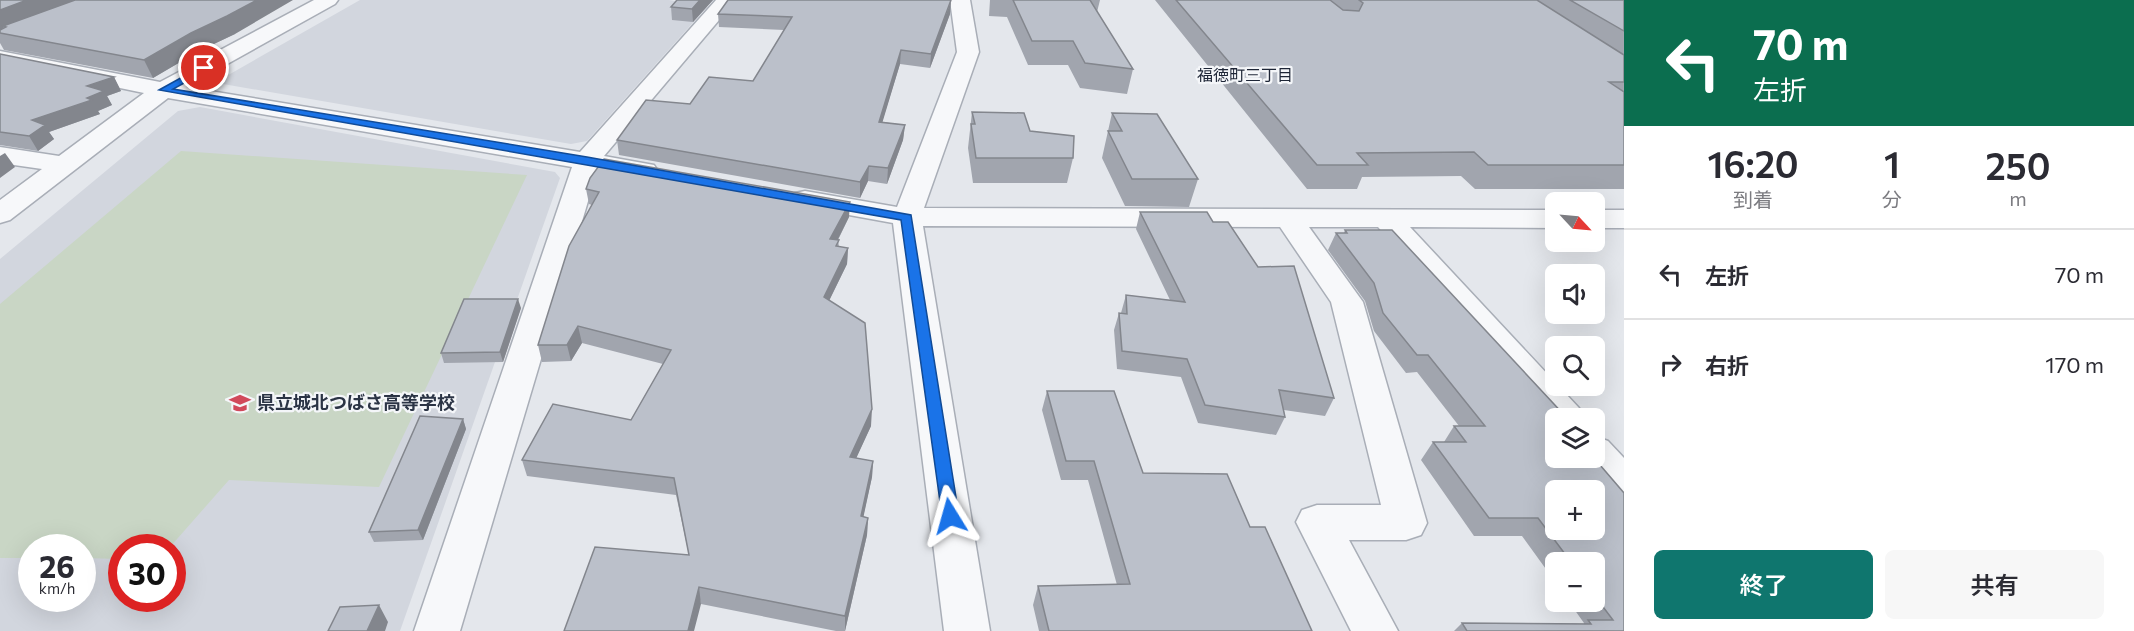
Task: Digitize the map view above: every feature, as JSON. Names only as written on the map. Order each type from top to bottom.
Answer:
[{"type":"street","points":[[0,214],[163,90],[328,0]]},
{"type":"street","points":[[437,631],[587,160],[726,0]]},
{"type":"street","points":[[960,0],[968,52],[907,217],[967,631]]},
{"type":"street","points":[[0,57],[163,90],[667,175]]},
{"type":"street","points":[[0,155],[64,165]]},
{"type":"street","points":[[781,195],[907,217],[1545,219]]},
{"type":"street","points":[[1288,218],[1347,302],[1406,523],[1317,522],[1375,631]]},
{"type":"street","points":[[1386,218],[1557,408]]},
{"type":"street","points":[[1605,219],[1624,219]]},
{"type":"street","points":[[1605,463],[1624,484]]},
{"type":"shaded area","points":[[360,0],[669,0],[707,7],[587,141],[571,144],[223,84],[223,78]]},
{"type":"shaded area","name":"県立城北つばさ高等学校","points":[[200,107],[555,172],[560,178],[400,631],[0,631],[0,259],[178,111]]},
{"type":"green space","name":"県立城北つばさ高等学校","points":[[181,151],[527,175],[379,487],[229,480],[181,534],[108,534],[108,559],[96,558],[96,534],[18,534],[18,558],[0,558],[0,304]]},
{"type":"building","points":[[0,0],[27,0],[0,10]]},
{"type":"building","points":[[75,0],[257,0],[191,33],[144,60],[0,33],[0,30],[6,27],[3,26]]},
{"type":"building","points":[[677,0],[700,0],[692,9],[671,7]]},
{"type":"building","points":[[728,0],[951,0],[931,54],[901,50],[879,122],[905,125],[888,168],[869,166],[860,182],[617,140],[646,100],[690,104],[709,77],[753,81],[792,17],[718,14]]},
{"type":"building","points":[[1013,0],[1090,0],[1133,69],[1085,63],[1073,41],[1032,41]]},
{"type":"building","points":[[1176,0],[1330,0],[1343,10],[1359,11],[1363,3],[1359,0],[1537,0],[1624,55],[1624,82],[1609,82],[1624,92],[1624,165],[1488,165],[1474,152],[1357,153],[1368,165],[1317,165]]},
{"type":"building","points":[[1570,0],[1624,0],[1624,31]]},
{"type":"building","points":[[0,54],[114,77],[87,86],[104,91],[87,98],[92,100],[32,120],[45,125],[29,136],[0,132]]},
{"type":"building","points":[[972,112],[1024,113],[1030,131],[1074,136],[1073,158],[976,158],[971,124],[975,124]]},
{"type":"building","points":[[1112,113],[1157,114],[1198,179],[1132,179],[1108,131],[1122,131]]},
{"type":"building","points":[[604,159],[850,202],[830,239],[839,240],[836,246],[848,248],[824,297],[865,323],[872,409],[850,457],[873,461],[861,516],[868,518],[845,616],[699,587],[688,631],[564,631],[595,547],[689,555],[674,478],[522,460],[553,404],[631,420],[671,350],[578,326],[567,345],[538,345],[569,246],[599,192],[586,189],[590,178]]},
{"type":"building","points":[[1140,212],[1207,212],[1213,222],[1228,222],[1258,267],[1294,266],[1334,398],[1279,390],[1285,417],[1205,405],[1187,359],[1122,351],[1119,313],[1127,314],[1126,295],[1185,302]]},
{"type":"building","points":[[1345,230],[1392,230],[1558,408],[1545,408],[1545,468],[1603,468],[1624,493],[1624,631],[1467,631],[1462,623],[1591,624],[1588,620],[1613,620],[1605,609],[1605,552],[1564,552],[1554,540],[1605,540],[1605,480],[1545,480],[1545,527],[1538,518],[1489,518],[1433,442],[1466,442],[1454,426],[1485,426],[1428,355],[1417,355],[1383,313],[1374,283],[1336,233],[1347,233]]},
{"type":"building","points":[[464,299],[518,299],[500,352],[441,353]]},
{"type":"building","points":[[1047,391],[1114,391],[1143,473],[1227,474],[1250,527],[1265,527],[1312,631],[1049,631],[1038,586],[1130,584],[1094,461],[1066,461]]},
{"type":"building","points":[[420,416],[463,419],[418,530],[369,532]]},
{"type":"building","points":[[379,605],[367,631],[328,631],[340,607]]},
{"type":"place","name":"県立城北つばさ高等学校","points":[[240,403]]},
{"type":"district","name":"福徳町三丁目","points":[[1245,75]]},
{"type":"route","points":[[204,68],[163,90],[587,160],[907,217],[950,516]]}]
